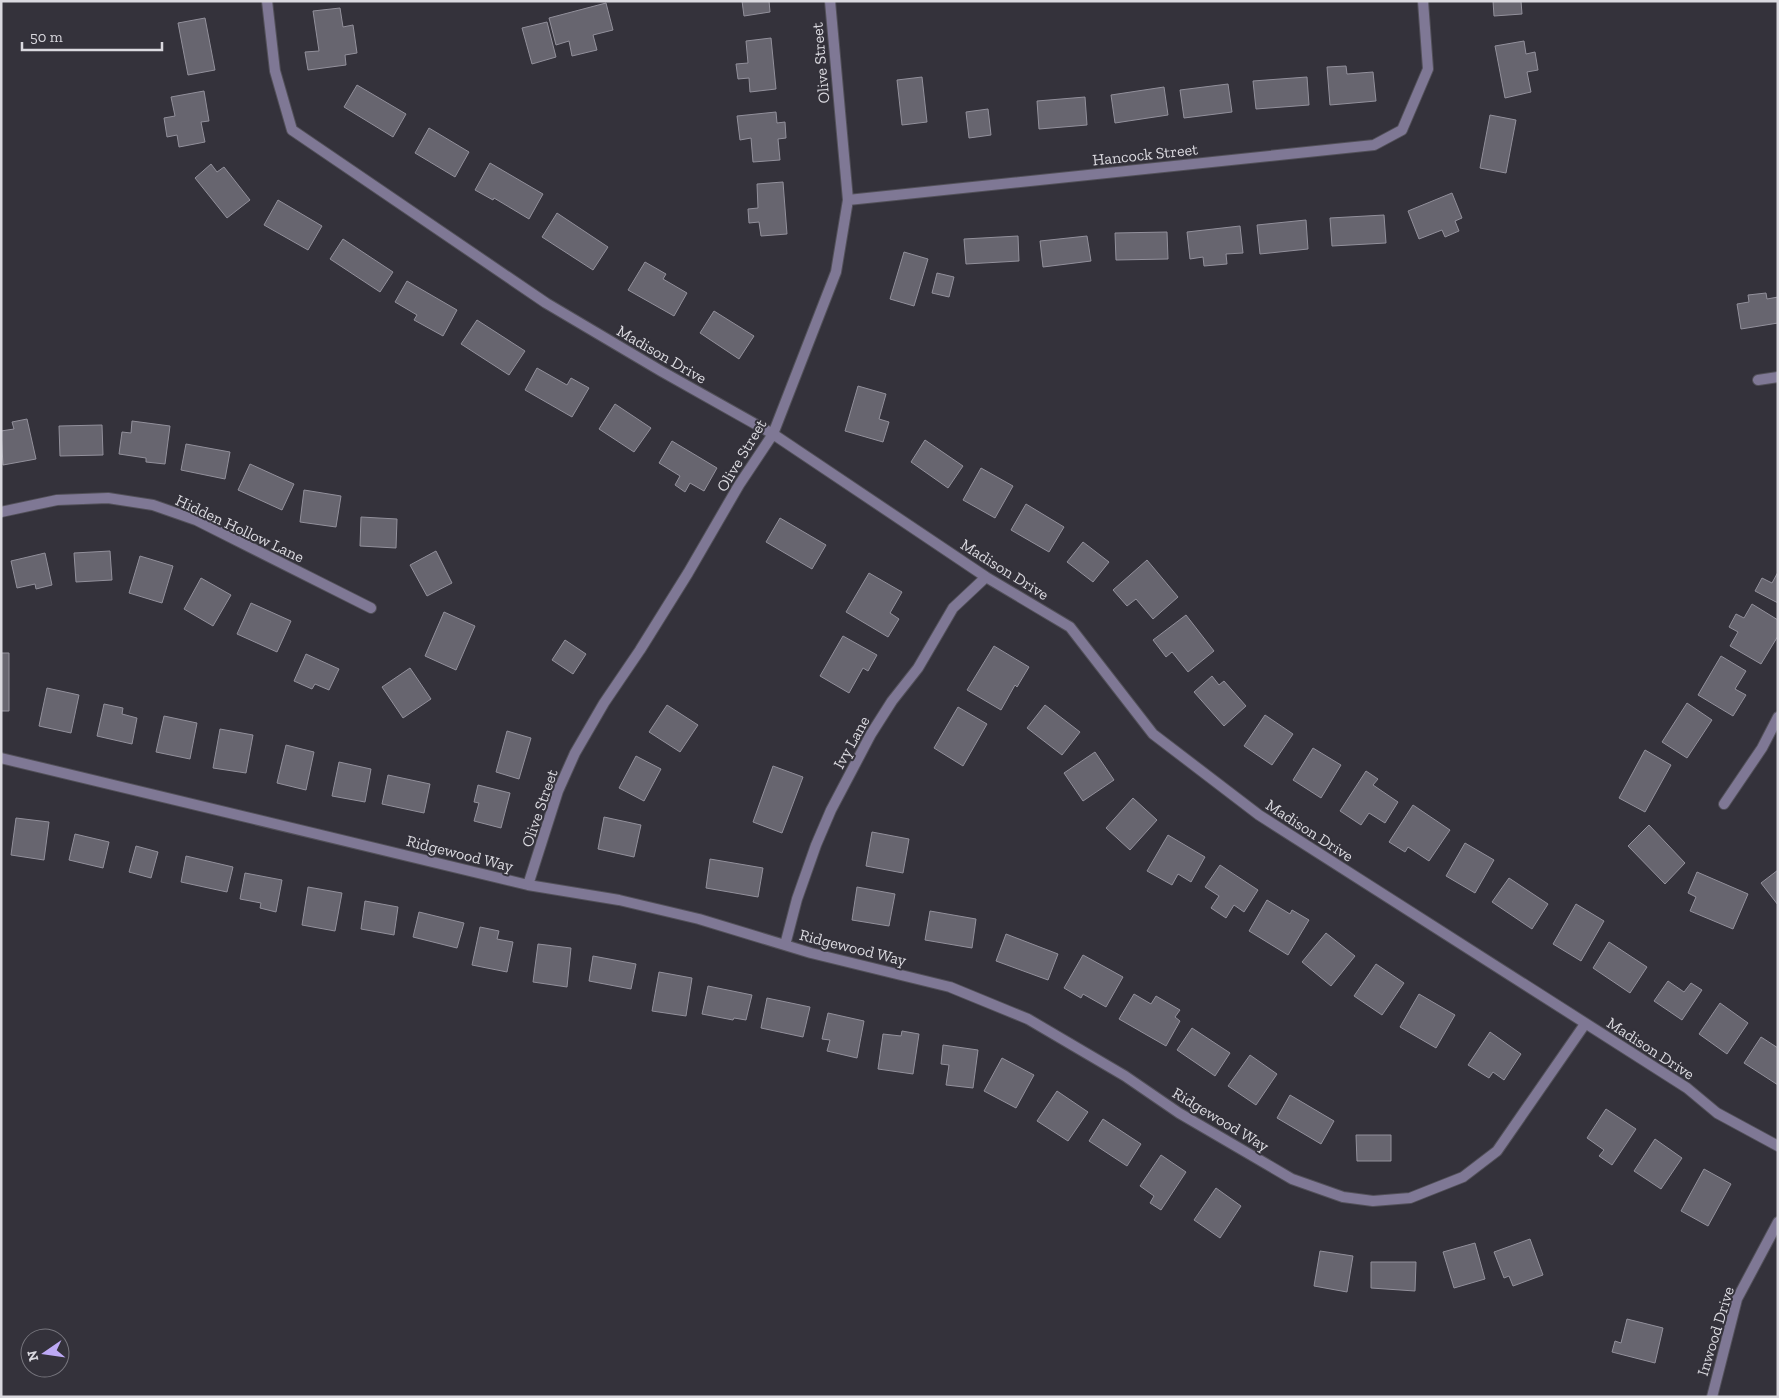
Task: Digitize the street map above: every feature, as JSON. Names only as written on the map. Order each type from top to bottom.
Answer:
[{"type":"street","name":"Madison Drive","points":[[267,1],[275,71],[292,130],[546,303],[661,372],[773,434],[986,577],[1070,627],[1153,734],[1259,815],[1687,1088],[1717,1113],[1778,1146]]},
{"type":"street","name":"Olive Street","points":[[528,885],[558,791],[575,753],[604,702],[640,650],[688,573],[739,485],[773,434],[836,272],[848,200],[830,1]]},
{"type":"street","name":"Hancock Street","points":[[848,200],[1374,145],[1402,130],[1428,69],[1423,1]]},
{"type":"street","points":[[1758,380],[1778,377]]},
{"type":"street","name":"Hidden Hollow Lane","points":[[1,512],[57,500],[108,498],[153,505],[196,520],[371,608]]},
{"type":"street","name":"Ivy Lane","points":[[785,945],[797,899],[816,845],[831,810],[871,734],[892,701],[918,668],[953,608],[986,577]]},
{"type":"street","points":[[1724,804],[1762,748],[1778,716]]},
{"type":"street","name":"Ridgewood Way","points":[[1,758],[528,885],[619,900],[699,919],[785,945],[950,987],[1028,1019],[1125,1076],[1179,1113],[1292,1179],[1344,1196],[1373,1201],[1410,1198],[1463,1177],[1497,1151],[1585,1024]]},
{"type":"street","name":"Inwood Drive","points":[[1712,1397],[1737,1299],[1778,1222]]},
{"type":"building","points":[[742,1],[769,1],[770,12],[744,16]]},
{"type":"building","points":[[1493,1],[1521,1],[1522,14],[1494,16]]},
{"type":"building","points":[[606,3],[613,30],[593,35],[597,50],[572,56],[569,41],[556,45],[549,18]]},
{"type":"building","points":[[340,8],[343,27],[353,25],[357,53],[345,55],[346,65],[308,70],[305,52],[319,51],[313,11]]},
{"type":"building","points":[[205,18],[215,70],[188,75],[178,23]]},
{"type":"building","points":[[547,22],[556,57],[532,64],[522,28]]},
{"type":"building","points":[[771,38],[776,89],[750,92],[749,78],[738,79],[736,64],[748,63],[746,41]]},
{"type":"building","points":[[1524,41],[1526,54],[1535,52],[1538,70],[1527,72],[1531,92],[1505,98],[1495,46]]},
{"type":"building","points":[[1346,66],[1347,74],[1373,72],[1376,101],[1330,105],[1327,67]]},
{"type":"building","points":[[922,77],[927,122],[902,125],[897,80]]},
{"type":"building","points":[[1307,77],[1309,105],[1256,109],[1253,81]]},
{"type":"building","points":[[1228,84],[1232,112],[1184,118],[1180,90]]},
{"type":"building","points":[[357,85],[406,114],[393,137],[344,107]]},
{"type":"building","points":[[1164,87],[1168,115],[1115,123],[1111,95]]},
{"type":"building","points":[[204,91],[209,121],[201,122],[205,142],[179,147],[177,135],[167,137],[164,118],[175,116],[171,97]]},
{"type":"building","points":[[1085,97],[1087,125],[1039,129],[1037,101]]},
{"type":"building","points":[[988,109],[991,135],[969,138],[966,112]]},
{"type":"building","points":[[776,112],[777,123],[785,122],[786,138],[778,139],[780,160],[753,162],[751,138],[740,140],[737,116]]},
{"type":"building","points":[[1490,115],[1516,120],[1506,173],[1480,168]]},
{"type":"building","points":[[429,128],[469,152],[455,177],[415,153]]},
{"type":"building","points":[[490,163],[543,194],[529,219],[494,198],[493,200],[475,190]]},
{"type":"building","points":[[211,164],[217,172],[224,167],[250,200],[227,218],[195,178]]},
{"type":"building","points":[[783,182],[787,234],[761,236],[759,222],[749,223],[748,209],[758,208],[757,184]]},
{"type":"building","points":[[1452,193],[1462,218],[1455,221],[1459,231],[1445,237],[1442,230],[1419,239],[1408,211]]},
{"type":"building","points":[[278,200],[322,226],[308,250],[264,225]]},
{"type":"building","points":[[557,213],[608,247],[593,270],[542,237]]},
{"type":"building","points":[[1384,215],[1386,243],[1332,246],[1330,218]]},
{"type":"building","points":[[1306,220],[1308,249],[1260,254],[1257,225]]},
{"type":"building","points":[[1240,226],[1243,253],[1226,254],[1227,264],[1204,266],[1203,257],[1190,259],[1187,232]]},
{"type":"building","points":[[1167,232],[1168,259],[1116,260],[1115,233]]},
{"type":"building","points":[[1018,236],[1019,261],[966,264],[964,239]]},
{"type":"building","points":[[1087,236],[1091,261],[1043,267],[1040,241]]},
{"type":"building","points":[[343,239],[393,272],[380,292],[330,259]]},
{"type":"building","points":[[904,252],[928,259],[914,306],[890,299]]},
{"type":"building","points":[[645,262],[666,274],[663,279],[687,293],[674,316],[628,290]]},
{"type":"building","points":[[937,273],[954,277],[949,297],[932,293]]},
{"type":"building","points":[[407,281],[457,310],[443,336],[414,320],[417,315],[395,302]]},
{"type":"building","points":[[1766,293],[1767,299],[1778,297],[1778,323],[1741,329],[1737,304],[1749,302],[1748,295]]},
{"type":"building","points":[[714,311],[754,336],[739,359],[700,333]]},
{"type":"building","points":[[477,320],[525,351],[509,375],[461,344]]},
{"type":"building","points":[[537,368],[567,385],[571,378],[589,388],[572,417],[525,390]]},
{"type":"building","points":[[858,386],[886,394],[879,419],[889,422],[883,442],[845,431]]},
{"type":"building","points":[[615,404],[651,428],[634,452],[599,429]]},
{"type":"building","points":[[27,419],[36,459],[3,465],[1,431],[14,429],[12,422]]},
{"type":"building","points":[[132,421],[170,426],[165,464],[146,462],[146,458],[119,454],[122,432],[131,433]]},
{"type":"building","points":[[102,425],[103,455],[60,456],[59,426]]},
{"type":"building","points":[[925,440],[963,466],[948,488],[911,462]]},
{"type":"building","points":[[672,441],[717,468],[704,491],[690,483],[685,492],[675,485],[680,476],[659,463]]},
{"type":"building","points":[[186,444],[230,452],[225,479],[181,470]]},
{"type":"building","points":[[250,464],[294,484],[282,510],[238,490]]},
{"type":"building","points":[[981,468],[1013,486],[995,518],[963,500]]},
{"type":"building","points":[[304,490],[341,496],[336,527],[300,522]]},
{"type":"building","points":[[1026,504],[1064,527],[1049,552],[1011,530]]},
{"type":"building","points":[[361,517],[397,519],[396,548],[360,546]]},
{"type":"building","points":[[780,518],[826,545],[812,569],[766,542]]},
{"type":"building","points":[[1083,542],[1109,562],[1093,582],[1067,562]]},
{"type":"building","points":[[110,551],[112,580],[76,582],[74,553]]},
{"type":"building","points":[[436,551],[452,583],[427,596],[410,565]]},
{"type":"building","points":[[45,553],[52,585],[36,589],[35,584],[17,588],[11,561]]},
{"type":"building","points":[[140,556],[173,566],[162,603],[129,593]]},
{"type":"building","points":[[1147,560],[1178,597],[1153,619],[1136,599],[1127,606],[1113,590]]},
{"type":"building","points":[[1778,572],[1778,603],[1755,591],[1762,578],[1772,583]]},
{"type":"building","points":[[869,573],[902,592],[890,613],[899,619],[888,637],[846,612]]},
{"type":"building","points":[[201,578],[231,595],[213,626],[184,609]]},
{"type":"building","points":[[251,603],[291,621],[277,652],[237,634]]},
{"type":"building","points":[[1752,604],[1778,620],[1778,636],[1761,664],[1730,646],[1738,632],[1729,627],[1736,614],[1744,618]]},
{"type":"building","points":[[444,612],[475,626],[456,670],[425,656]]},
{"type":"building","points":[[1186,615],[1214,651],[1188,672],[1172,652],[1166,657],[1153,640]]},
{"type":"building","points":[[843,636],[877,655],[868,671],[863,668],[849,693],[820,676]]},
{"type":"building","points":[[565,640],[586,654],[573,674],[552,660]]},
{"type":"building","points":[[994,646],[1029,667],[1017,687],[1015,685],[1001,710],[967,690]]},
{"type":"building","points":[[1,653],[9,653],[9,711],[1,711]]},
{"type":"building","points":[[306,654],[339,669],[329,690],[315,684],[312,689],[294,681]]},
{"type":"building","points":[[1721,656],[1746,671],[1735,689],[1746,695],[1733,716],[1698,695]]},
{"type":"building","points":[[410,668],[431,699],[403,718],[382,687]]},
{"type":"building","points":[[1212,676],[1219,685],[1224,681],[1246,706],[1224,726],[1194,692]]},
{"type":"building","points":[[47,688],[79,695],[71,733],[39,726]]},
{"type":"building","points":[[1687,703],[1712,720],[1687,758],[1662,742]]},
{"type":"building","points":[[104,704],[123,708],[122,714],[137,718],[132,744],[97,736]]},
{"type":"building","points":[[667,705],[698,725],[680,752],[649,732]]},
{"type":"building","points":[[1045,705],[1080,732],[1062,755],[1027,728]]},
{"type":"building","points":[[958,707],[987,724],[963,766],[934,748]]},
{"type":"building","points":[[1265,715],[1293,734],[1272,765],[1244,746]]},
{"type":"building","points":[[164,716],[197,723],[190,759],[156,752]]},
{"type":"building","points":[[220,729],[253,735],[246,773],[213,768]]},
{"type":"building","points":[[507,731],[531,738],[519,779],[496,772]]},
{"type":"building","points":[[286,745],[314,752],[306,790],[277,783]]},
{"type":"building","points":[[1313,748],[1341,765],[1321,798],[1293,780]]},
{"type":"building","points":[[1645,750],[1671,765],[1645,812],[1619,798]]},
{"type":"building","points":[[1095,752],[1114,780],[1083,801],[1064,773]]},
{"type":"building","points":[[636,756],[661,769],[644,801],[619,788]]},
{"type":"building","points":[[339,762],[371,769],[365,802],[332,796]]},
{"type":"building","points":[[773,766],[803,777],[782,833],[753,822]]},
{"type":"building","points":[[1366,771],[1378,779],[1373,785],[1398,802],[1385,823],[1369,813],[1361,825],[1340,811]]},
{"type":"building","points":[[388,775],[430,784],[424,813],[382,804]]},
{"type":"building","points":[[478,785],[510,793],[501,828],[474,821],[479,803],[474,802]]},
{"type":"building","points":[[1133,798],[1157,820],[1130,850],[1106,828]]},
{"type":"building","points":[[1413,805],[1450,830],[1429,861],[1408,847],[1405,852],[1389,842]]},
{"type":"building","points":[[604,817],[641,825],[634,857],[598,849]]},
{"type":"building","points":[[16,818],[49,822],[44,860],[11,855]]},
{"type":"building","points":[[1649,825],[1685,863],[1665,884],[1628,846]]},
{"type":"building","points":[[872,832],[909,839],[903,873],[866,866]]},
{"type":"building","points":[[75,834],[109,842],[103,868],[69,860]]},
{"type":"building","points":[[1168,835],[1205,857],[1191,882],[1178,874],[1172,885],[1147,871]]},
{"type":"building","points":[[1465,843],[1494,860],[1475,893],[1446,876]]},
{"type":"building","points":[[136,846],[158,852],[151,878],[129,872]]},
{"type":"building","points":[[186,856],[233,867],[227,892],[181,882]]},
{"type":"building","points":[[710,859],[763,868],[758,897],[706,888]]},
{"type":"building","points":[[1220,865],[1258,890],[1244,912],[1234,905],[1226,918],[1211,908],[1219,896],[1205,887]]},
{"type":"building","points":[[1778,870],[1778,905],[1761,883]]},
{"type":"building","points":[[1697,872],[1748,894],[1733,929],[1690,911],[1696,897],[1688,893]]},
{"type":"building","points":[[245,873],[282,880],[276,912],[260,908],[261,903],[240,899]]},
{"type":"building","points":[[1509,878],[1548,904],[1532,929],[1492,902]]},
{"type":"building","points":[[308,887],[342,893],[335,931],[302,925]]},
{"type":"building","points":[[857,887],[895,894],[889,926],[852,920]]},
{"type":"building","points":[[1267,900],[1290,914],[1292,910],[1309,920],[1288,955],[1249,931]]},
{"type":"building","points":[[365,901],[398,907],[394,935],[361,929]]},
{"type":"building","points":[[1576,904],[1604,921],[1581,961],[1553,944]]},
{"type":"building","points":[[930,911],[976,919],[972,948],[925,940]]},
{"type":"building","points":[[419,912],[464,923],[457,948],[413,937]]},
{"type":"building","points":[[480,927],[499,931],[497,939],[513,942],[507,972],[472,965]]},
{"type":"building","points":[[1326,933],[1355,956],[1331,986],[1302,962]]},
{"type":"building","points":[[1006,934],[1058,954],[1048,980],[996,961]]},
{"type":"building","points":[[1609,942],[1647,967],[1630,993],[1593,968]]},
{"type":"building","points":[[538,944],[571,948],[567,987],[533,982]]},
{"type":"building","points":[[1083,955],[1123,977],[1106,1007],[1083,994],[1081,998],[1064,988]]},
{"type":"building","points":[[593,956],[636,964],[631,989],[589,981]]},
{"type":"building","points":[[1376,964],[1404,983],[1382,1015],[1354,996]]},
{"type":"building","points":[[659,972],[692,978],[686,1016],[652,1011]]},
{"type":"building","points":[[1668,981],[1684,992],[1691,983],[1702,990],[1682,1020],[1654,1001]]},
{"type":"building","points":[[708,986],[752,995],[746,1020],[734,1018],[733,1020],[702,1014]]},
{"type":"building","points":[[1134,994],[1151,1004],[1156,996],[1180,1010],[1175,1017],[1180,1021],[1166,1046],[1119,1019]]},
{"type":"building","points":[[1419,994],[1455,1015],[1436,1048],[1400,1027]]},
{"type":"building","points":[[767,998],[810,1007],[803,1037],[761,1028]]},
{"type":"building","points":[[1720,1003],[1748,1023],[1727,1054],[1699,1034]]},
{"type":"building","points":[[828,1013],[864,1021],[857,1058],[827,1051],[830,1040],[822,1039]]},
{"type":"building","points":[[1192,1028],[1230,1053],[1215,1076],[1177,1050]]},
{"type":"building","points":[[902,1031],[919,1034],[913,1074],[878,1069],[883,1034],[901,1036]]},
{"type":"building","points":[[1490,1032],[1521,1054],[1504,1080],[1493,1072],[1489,1078],[1468,1065]]},
{"type":"building","points":[[1761,1037],[1778,1048],[1778,1085],[1744,1063]]},
{"type":"building","points":[[943,1045],[978,1050],[973,1088],[946,1085],[949,1065],[941,1064]]},
{"type":"building","points":[[1250,1055],[1277,1074],[1256,1105],[1228,1086]]},
{"type":"building","points":[[1002,1058],[1034,1075],[1016,1108],[984,1091]]},
{"type":"building","points":[[1057,1091],[1088,1112],[1068,1141],[1037,1121]]},
{"type":"building","points":[[1290,1095],[1334,1121],[1321,1144],[1277,1118]]},
{"type":"building","points":[[1606,1109],[1636,1129],[1612,1165],[1599,1156],[1604,1150],[1587,1138]]},
{"type":"building","points":[[1103,1119],[1141,1144],[1127,1166],[1089,1141]]},
{"type":"building","points":[[1356,1135],[1391,1135],[1391,1161],[1357,1161]]},
{"type":"building","points":[[1655,1139],[1682,1158],[1661,1189],[1634,1171]]},
{"type":"building","points":[[1161,1155],[1186,1172],[1161,1210],[1150,1203],[1154,1196],[1140,1186]]},
{"type":"building","points":[[1704,1169],[1731,1184],[1708,1226],[1681,1211]]},
{"type":"building","points":[[1216,1188],[1241,1206],[1220,1238],[1194,1220]]},
{"type":"building","points":[[1530,1239],[1543,1275],[1513,1286],[1509,1276],[1504,1278],[1494,1252]]},
{"type":"building","points":[[1475,1243],[1485,1279],[1454,1288],[1443,1252]]},
{"type":"building","points":[[1320,1251],[1353,1256],[1347,1292],[1314,1286]]},
{"type":"building","points":[[1371,1262],[1416,1262],[1415,1291],[1371,1288]]},
{"type":"building","points":[[1627,1319],[1663,1328],[1655,1363],[1612,1352],[1615,1341],[1621,1343]]}]
